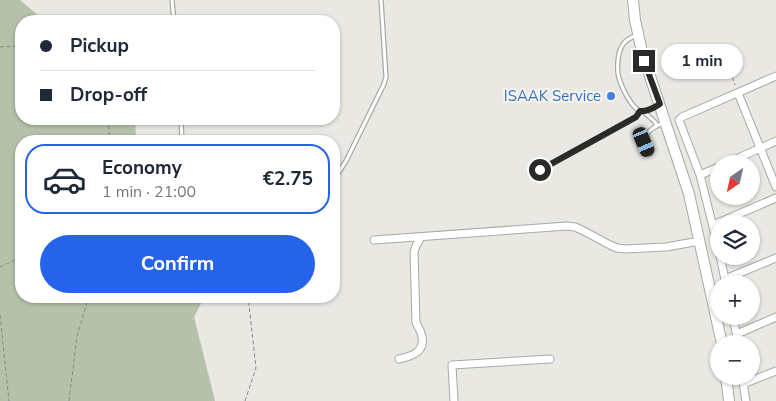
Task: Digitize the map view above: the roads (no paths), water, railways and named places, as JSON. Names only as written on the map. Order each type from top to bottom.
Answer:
[{"type":"main road","points":[[634,0],[637,35],[644,61],[660,104],[661,124],[687,186],[720,335]]},
{"type":"main road","points":[[727,385],[729,401]]},
{"type":"street","points":[[710,215],[700,175],[679,120],[776,76]]},
{"type":"street","points":[[738,93],[776,187]]},
{"type":"street","points":[[745,155],[776,141]]},
{"type":"street","points":[[700,175],[710,171]]},
{"type":"street","points":[[736,215],[776,198]]},
{"type":"street","points":[[374,240],[567,226],[582,230],[617,248],[666,247],[700,242]]},
{"type":"street","points":[[399,359],[414,355],[422,344],[421,332],[416,322],[414,252],[421,237]]},
{"type":"street","points":[[738,275],[776,258]]},
{"type":"street","points":[[735,325],[737,334],[776,317]]},
{"type":"street","points":[[454,401],[452,365],[550,359]]},
{"type":"street","points":[[760,375],[776,371]]},
{"type":"street","points":[[744,385],[746,401]]},
{"type":"lane","points":[[172,0],[173,15]]},
{"type":"lane","points":[[340,170],[386,77],[381,0]]},
{"type":"lane","points":[[637,35],[627,39],[619,50],[618,72],[620,82],[634,108],[642,111],[654,122],[661,124]]},
{"type":"lane","points":[[534,176],[540,170],[636,117],[642,111],[660,104]]},
{"type":"lane","points":[[650,154],[644,142],[645,138],[650,131],[661,124]]},
{"type":"place","name":"ISAAK Service","points":[[611,96]]}]
